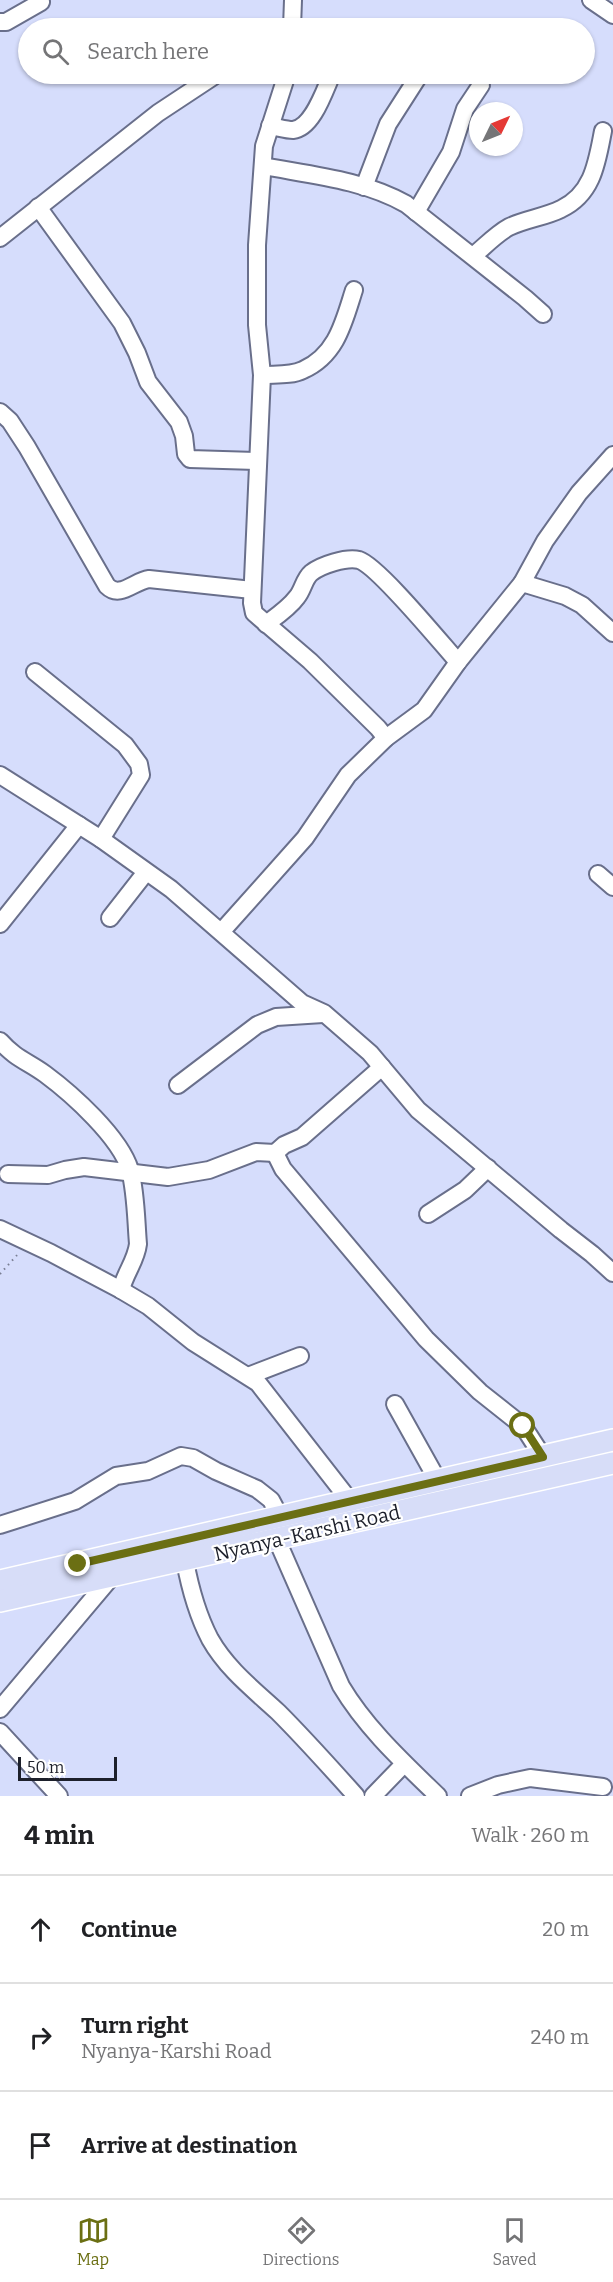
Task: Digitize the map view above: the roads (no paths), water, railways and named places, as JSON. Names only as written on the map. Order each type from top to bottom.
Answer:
[{"type":"main road","name":"Nyanya-Karshi Road","points":[[0,1581],[613,1440]]},
{"type":"main road","name":"Nyanya-Karshi Road","points":[[0,1602],[613,1463]]},
{"type":"street","points":[[292,0],[292,18]]},
{"type":"street","points":[[591,0],[613,15]]},
{"type":"street","points":[[0,22],[6,22],[41,2]]},
{"type":"street","points":[[0,238],[158,113],[202,84]]},
{"type":"street","points":[[284,84],[264,146],[255,287],[256,325],[262,375],[252,590],[254,613],[310,661],[386,738]]},
{"type":"street","points":[[270,126],[293,130],[307,122],[317,108],[328,84]]},
{"type":"street","points":[[364,187],[388,124],[414,84]]},
{"type":"street","points":[[416,212],[451,152],[465,109],[481,86]]},
{"type":"street","points":[[473,256],[507,228],[562,209],[579,197],[595,171],[603,131]]},
{"type":"street","points":[[263,166],[387,193],[416,212],[473,256],[543,314]]},
{"type":"street","points":[[38,207],[122,323],[148,382],[179,422],[184,436],[186,454],[190,459],[258,461]]},
{"type":"street","points":[[262,375],[302,371],[320,358],[338,338],[354,290]]},
{"type":"street","points":[[0,412],[10,421],[27,447],[112,591],[119,592],[141,580],[149,579],[252,590]]},
{"type":"street","points":[[222,931],[305,838],[348,775],[386,738],[424,710],[458,662],[522,583],[545,541],[579,493],[613,455]]},
{"type":"street","points":[[266,624],[299,595],[310,574],[323,567],[346,560],[357,560],[368,564],[400,596],[458,662]]},
{"type":"street","points":[[522,583],[565,596],[582,605],[613,633]]},
{"type":"street","points":[[35,672],[125,745],[139,764],[141,775],[101,839]]},
{"type":"street","points":[[0,775],[101,839],[222,931],[302,1003],[324,1014],[370,1053],[418,1110],[613,1273]]},
{"type":"street","points":[[0,924],[79,825]]},
{"type":"street","points":[[110,918],[146,872]]},
{"type":"street","points":[[598,874],[613,887]]},
{"type":"street","points":[[178,1085],[257,1025],[276,1017],[324,1014]]},
{"type":"street","points":[[0,1041],[14,1056],[43,1073],[83,1104],[125,1158],[130,1172],[138,1244],[137,1255],[124,1277],[121,1290]]},
{"type":"street","points":[[8,1174],[48,1175],[84,1167],[168,1177],[209,1170],[256,1152],[275,1153],[284,1145],[302,1137],[382,1067]]},
{"type":"street","points":[[275,1153],[283,1168],[426,1339],[480,1392],[523,1426],[543,1457]]},
{"type":"street","points":[[428,1214],[465,1190],[488,1168]]},
{"type":"street","points":[[0,1230],[121,1290],[148,1306],[193,1342],[258,1383],[350,1501]]},
{"type":"street","points":[[248,1376],[300,1356]]},
{"type":"street","points":[[394,1404],[438,1481]]},
{"type":"street","points":[[0,1526],[75,1501],[116,1476],[148,1471],[181,1456],[193,1458],[257,1489],[271,1500],[280,1517]]},
{"type":"street","points":[[277,1540],[341,1686],[354,1708],[404,1764],[438,1796]]},
{"type":"street","points":[[185,1561],[199,1616],[220,1655],[232,1671],[316,1751],[356,1796]]},
{"type":"street","points":[[0,1709],[113,1575]]},
{"type":"street","points":[[0,1732],[58,1796]]},
{"type":"street","points":[[373,1796],[404,1764]]},
{"type":"street","points":[[470,1796],[498,1785],[530,1778],[603,1786]]}]
